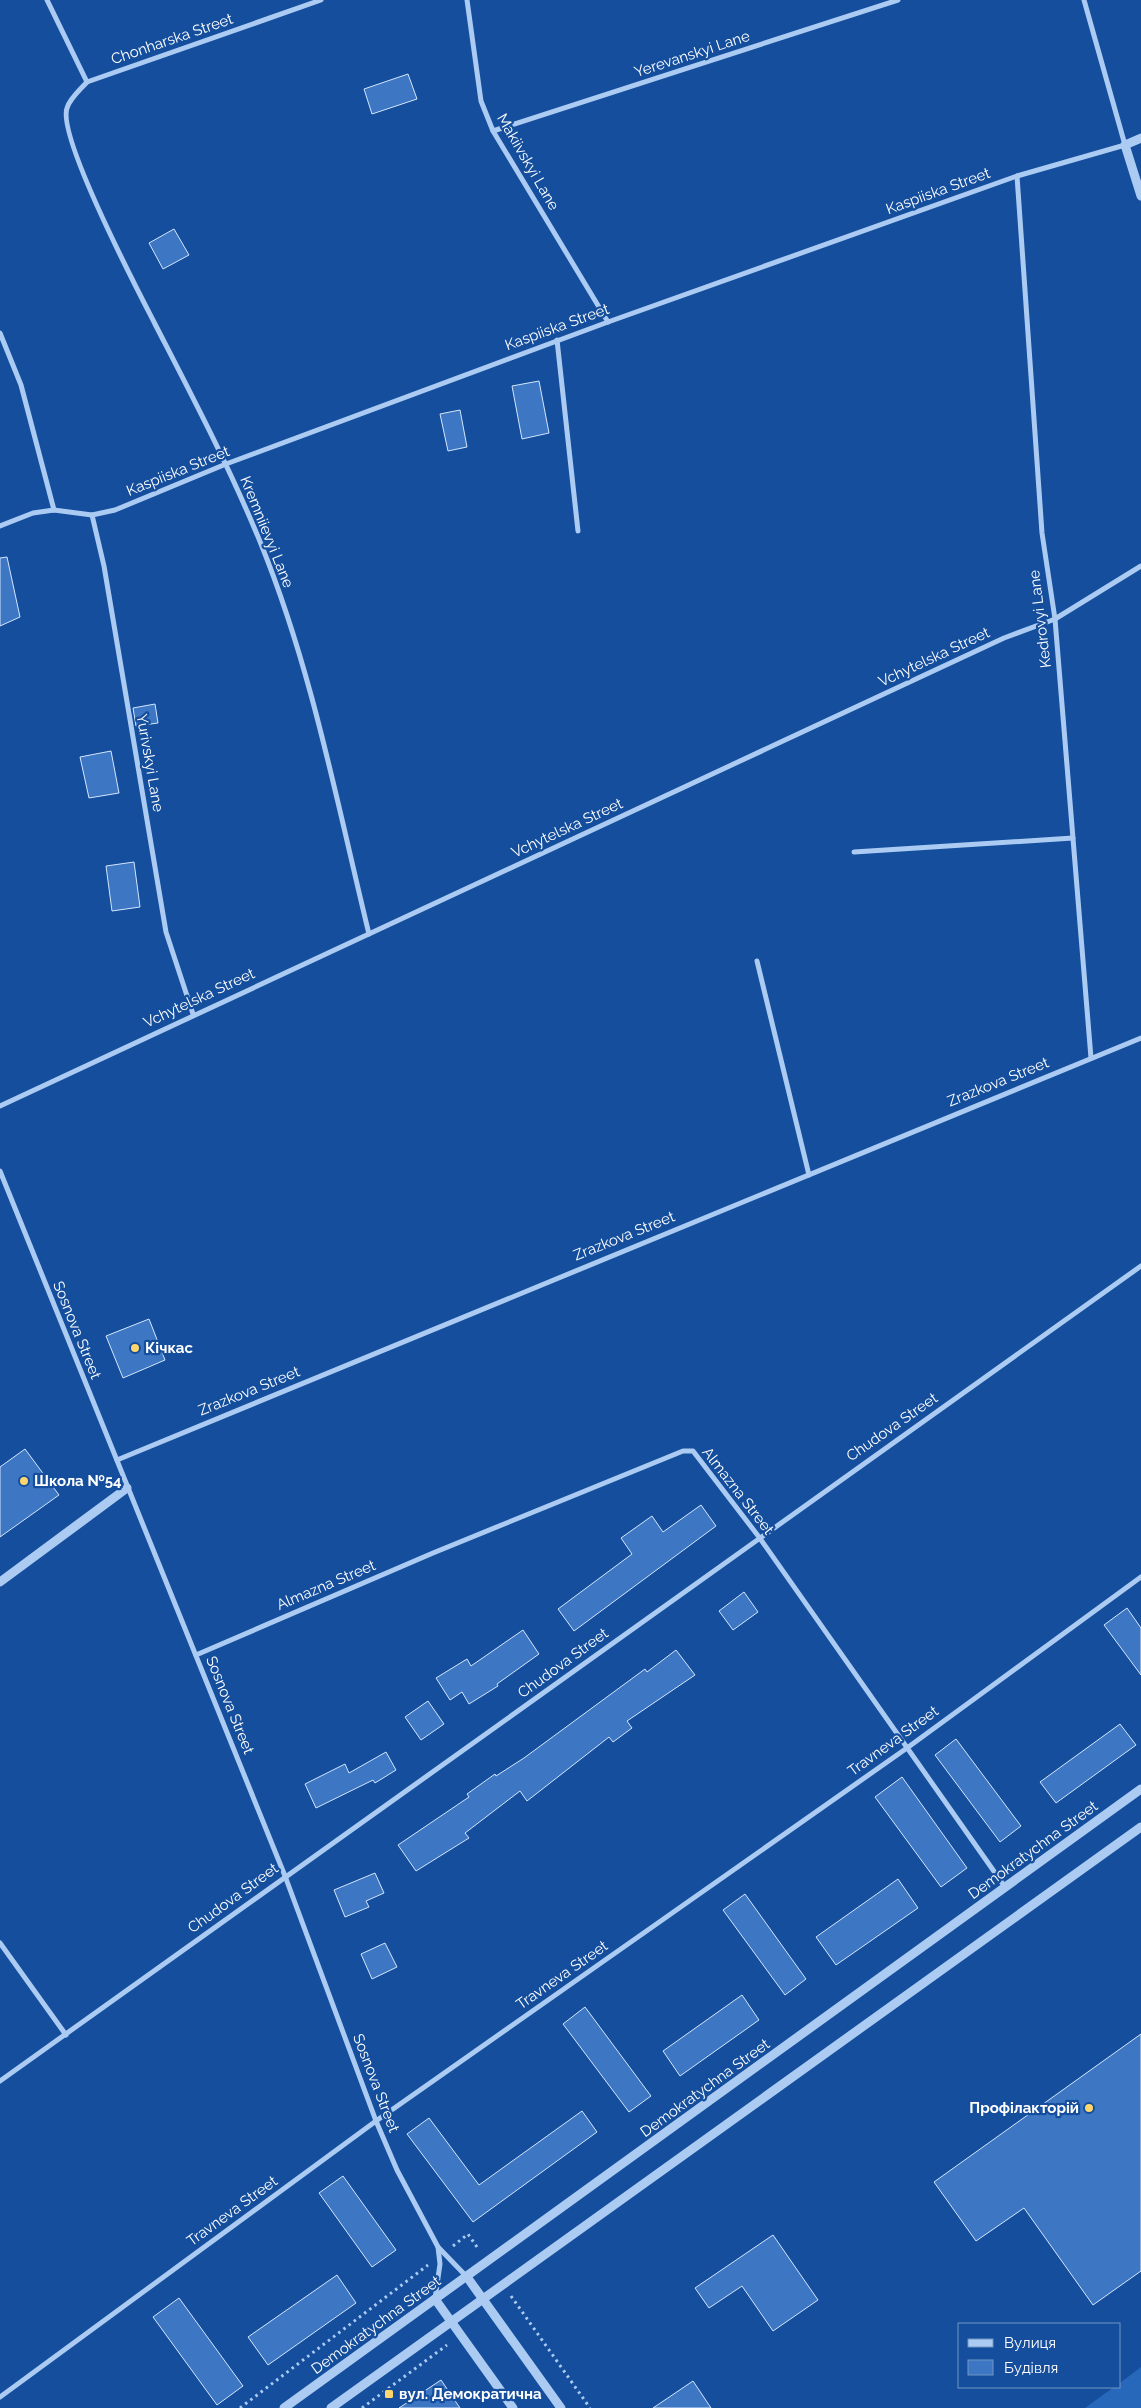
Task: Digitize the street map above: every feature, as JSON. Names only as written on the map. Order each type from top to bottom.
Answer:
[{"type":"street","points":[[47,0],[87,82]]},
{"type":"street","name":"Chonharska Street","points":[[87,82],[321,0]]},
{"type":"street","name":"Makiivskyi Lane","points":[[467,0],[481,101],[493,131],[608,322]]},
{"type":"street","name":"Yerevanskyi Lane","points":[[493,131],[898,0]]},
{"type":"street","points":[[1084,0],[1141,196]]},
{"type":"street","name":"Kremniievyi Lane","points":[[87,82],[67,108],[67,129],[112,238],[226,464],[261,544],[309,686],[369,934]]},
{"type":"street","points":[[1125,145],[1141,138]]},
{"type":"street","name":"Kaspiiska Street","points":[[0,526],[33,513],[54,510],[92,515],[115,510],[226,464],[558,340],[1017,176],[1125,145]]},
{"type":"street","name":"Kedrovyi Lane","points":[[1017,176],[1042,533],[1055,619],[1091,1058]]},
{"type":"street","points":[[0,333],[21,386],[54,510]]},
{"type":"street","points":[[558,340],[578,531]]},
{"type":"street","name":"Yurivskyi Lane","points":[[92,515],[104,566],[166,932],[193,1014]]},
{"type":"street","name":"Vchytelska Street","points":[[0,1106],[193,1014],[1004,638],[1055,619],[1141,566]]},
{"type":"street","points":[[854,852],[1073,838]]},
{"type":"street","points":[[757,961],[809,1175]]},
{"type":"street","name":"Zrazkova Street","points":[[117,1460],[1141,1038]]},
{"type":"street","name":"Sosnova Street","points":[[0,1171],[285,1876],[376,2121],[397,2170],[438,2247],[440,2264],[435,2299]]},
{"type":"street","name":"Chudova Street","points":[[0,2081],[523,1708],[759,1537],[1141,1266]]},
{"type":"street","name":"Almazna Street","points":[[196,1655],[433,1553],[690,1450],[696,1453],[759,1537],[1005,1888]]},
{"type":"street","points":[[0,1582],[127,1488]]},
{"type":"street","name":"Travneva Street","points":[[0,2397],[376,2121],[906,1748],[1141,1578]]},
{"type":"street","name":"Demokratychna Street","points":[[284,2408],[1141,1789]]},
{"type":"street","points":[[331,2408],[1141,1827]]},
{"type":"street","points":[[0,1943],[66,2035]]},
{"type":"street","name":"Sosnova Street","points":[[438,2247],[467,2277]]},
{"type":"street","points":[[467,2277],[561,2408]]},
{"type":"street","points":[[435,2299],[513,2408]]},
{"type":"path","points":[[444,2252],[468,2234],[488,2262]]},
{"type":"path","points":[[240,2408],[439,2256]]},
{"type":"path","points":[[503,2284],[590,2408]]},
{"type":"path","points":[[362,2408],[451,2342]]},
{"type":"shaded area","points":[[1141,2367],[1141,2408],[1085,2408],[1113,2388],[1121,2388],[1121,2382]]},
{"type":"building","points":[[408,74],[417,99],[372,114],[364,89]]},
{"type":"building","points":[[174,229],[189,255],[163,269],[149,243]]},
{"type":"building","points":[[539,381],[549,433],[522,439],[512,386]]},
{"type":"building","points":[[460,410],[467,447],[448,451],[440,414]]},
{"type":"building","points":[[7,557],[20,617],[0,626],[0,558]]},
{"type":"building","points":[[155,704],[158,723],[136,726],[133,708]]},
{"type":"building","points":[[111,751],[119,793],[89,798],[80,757]]},
{"type":"building","points":[[134,862],[140,907],[112,911],[106,866]]},
{"type":"building","name":"Кічкас","points":[[149,1319],[165,1360],[123,1378],[106,1336]]},
{"type":"building","name":"Школа №54","points":[[25,1449],[59,1495],[0,1537],[0,1467]]},
{"type":"building","points":[[701,1505],[716,1526],[574,1631],[558,1609],[632,1554],[621,1538],[652,1516],[663,1532]]},
{"type":"building","points":[[744,1592],[758,1612],[733,1630],[719,1611]]},
{"type":"building","points":[[1127,1608],[1141,1628],[1141,1675],[1104,1625]]},
{"type":"building","points":[[523,1630],[539,1654],[497,1684],[498,1686],[469,1704],[462,1692],[450,1700],[436,1678],[467,1659],[471,1666]]},
{"type":"building","points":[[676,1650],[695,1675],[627,1721],[632,1728],[613,1742],[609,1737],[527,1801],[520,1791],[465,1833],[469,1838],[416,1871],[398,1845],[469,1797],[467,1794],[495,1774],[496,1776],[524,1758],[645,1669],[647,1672]]},
{"type":"building","points":[[428,1701],[444,1724],[421,1740],[405,1717]]},
{"type":"building","points":[[1120,1724],[1136,1745],[1056,1803],[1040,1782]]},
{"type":"building","points":[[956,1739],[1021,1826],[1000,1842],[935,1755]]},
{"type":"building","points":[[386,1752],[396,1770],[375,1783],[373,1780],[316,1808],[305,1784],[345,1764],[349,1773]]},
{"type":"building","points":[[902,1777],[967,1868],[941,1887],[875,1797]]},
{"type":"building","points":[[375,1873],[384,1893],[366,1901],[369,1907],[345,1917],[334,1890]]},
{"type":"building","points":[[898,1879],[918,1908],[836,1965],[816,1937]]},
{"type":"building","points":[[745,1894],[806,1979],[785,1995],[723,1910]]},
{"type":"building","points":[[385,1943],[397,1967],[372,1979],[361,1954]]},
{"type":"building","points":[[742,1995],[759,2020],[680,2076],[663,2051]]},
{"type":"building","points":[[585,2007],[651,2096],[629,2112],[563,2024]]},
{"type":"building","name":"Профілакторій","points":[[1141,2034],[1141,2271],[1093,2305],[1024,2208],[976,2241],[934,2182]]},
{"type":"building","points":[[582,2111],[597,2132],[473,2222],[407,2134],[429,2118],[479,2185]]},
{"type":"building","points":[[343,2176],[396,2250],[372,2267],[319,2193]]},
{"type":"building","points":[[773,2235],[818,2300],[773,2331],[742,2286],[709,2308],[695,2288]]},
{"type":"building","points":[[337,2275],[356,2303],[268,2365],[248,2337]]},
{"type":"building","points":[[179,2298],[243,2386],[217,2405],[153,2317]]},
{"type":"building","points":[[441,2380],[460,2408],[399,2408]]},
{"type":"building","points":[[693,2381],[711,2408],[653,2408]]},
{"type":"place","name":"Кічкас","points":[[135,1348]]},
{"type":"place","name":"Школа №54","points":[[24,1481]]},
{"type":"place","name":"Профілакторій","points":[[1089,2108]]},
{"type":"place","name":"вул. Демократична","points":[[389,2394]]}]
